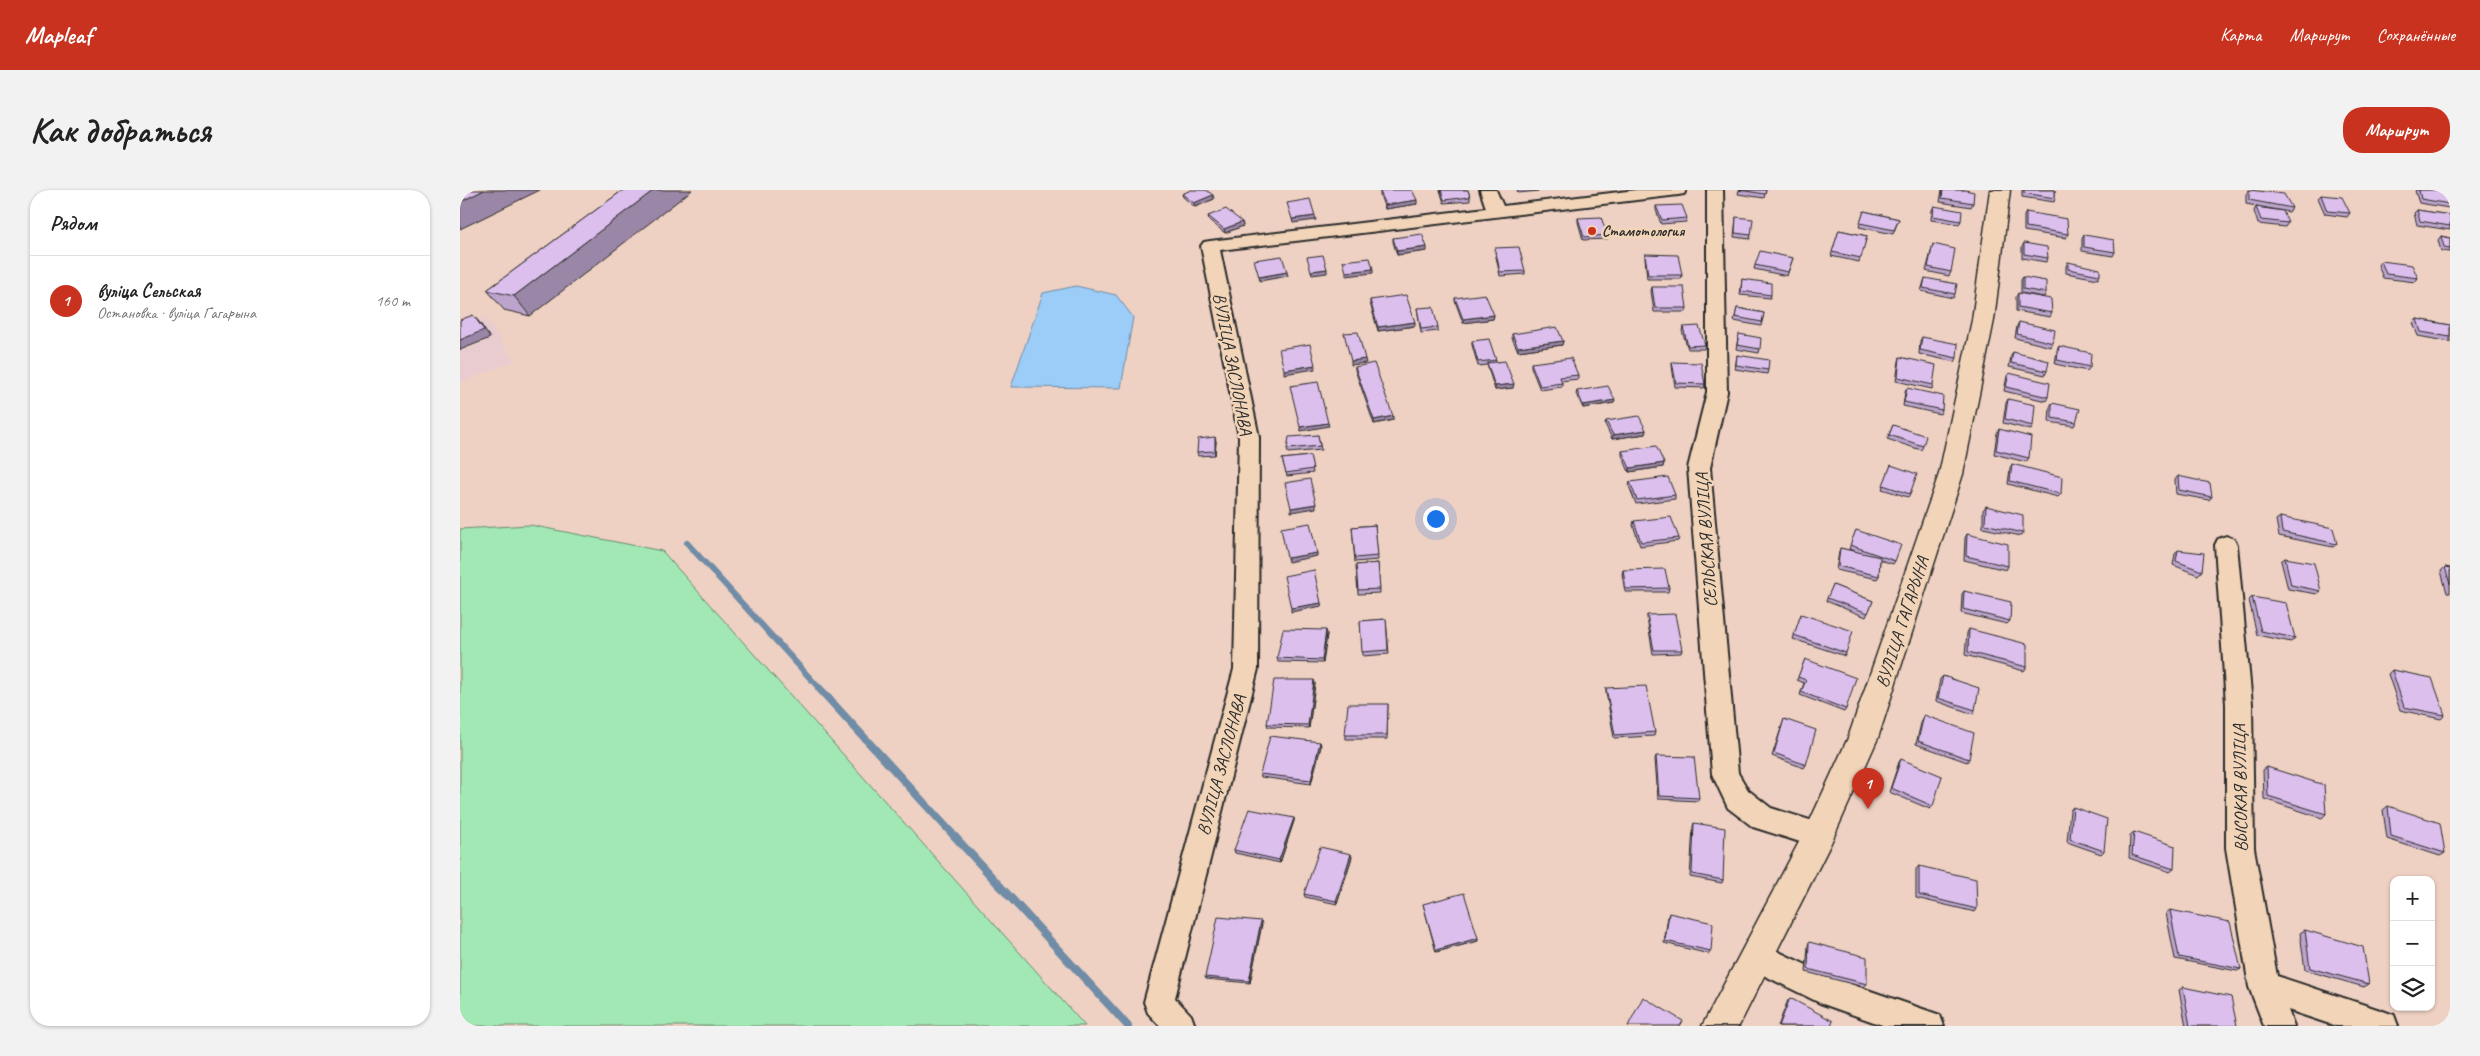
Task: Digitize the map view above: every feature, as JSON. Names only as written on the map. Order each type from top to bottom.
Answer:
[{"type":"street","points":[[1488,190],[1496,211]]},
{"type":"street","name":"ВУЛІЦА ЗАСЛОНАВА","points":[[1180,1026],[1159,1002],[1246,669],[1249,437],[1210,246],[1678,190]]},
{"type":"street","name":"СЕЛЬСКАЯ ВУЛІЦА","points":[[1715,190],[1717,392],[1699,468],[1726,774],[1738,799],[1763,818],[1819,835]]},
{"type":"street","name":"ВУЛІЦА ГАГАРЫНА","points":[[1720,1026],[1758,956],[1819,835],[1863,738],[1951,474],[1983,320],[2000,190]]},
{"type":"street","name":"ВЫСОКАЯ ВУЛІЦА","points":[[2226,545],[2239,704],[2240,848],[2264,988],[2279,1026]]},
{"type":"street","points":[[1758,956],[1831,992],[1929,1026]]},
{"type":"street","points":[[2264,988],[2383,1026]]},
{"type":"shaded area","points":[[485,317],[514,361],[460,383],[460,327]]},
{"type":"green space","points":[[530,525],[662,551],[1085,1026],[460,1026],[460,529]]},
{"type":"water","points":[[1076,286],[1116,295],[1133,317],[1121,388],[1011,387],[1043,293]]},
{"type":"building","points":[[460,190],[484,190],[460,202]]},
{"type":"building","points":[[623,190],[654,190],[514,296],[487,290]]},
{"type":"building","points":[[1191,190],[1206,190],[1213,195],[1194,203],[1182,194]]},
{"type":"building","points":[[1412,190],[1417,200],[1385,205],[1380,191]]},
{"type":"building","points":[[1441,190],[1468,190],[1470,197],[1444,200]]},
{"type":"building","points":[[1739,190],[1766,190],[1765,194]]},
{"type":"building","points":[[1943,190],[1974,192],[1973,203],[1942,198]]},
{"type":"building","points":[[2024,190],[2055,190],[2055,198],[2024,193]]},
{"type":"building","points":[[2249,190],[2284,194],[2292,208],[2249,200]]},
{"type":"building","points":[[2419,190],[2448,192],[2450,204],[2421,199]]},
{"type":"building","points":[[2321,195],[2342,197],[2350,213],[2327,211]]},
{"type":"building","points":[[1310,199],[1315,216],[1292,219],[1287,203]]},
{"type":"building","points":[[1682,205],[1687,218],[1662,220],[1656,206]]},
{"type":"building","points":[[1934,206],[1962,211],[1961,221],[1933,216]]},
{"type":"building","points":[[2256,207],[2283,211],[2288,223],[2261,220]]},
{"type":"building","points":[[1226,209],[1242,222],[1224,229],[1208,216]]},
{"type":"building","points":[[2417,210],[2450,215],[2450,226],[2420,221]]},
{"type":"building","points":[[1864,211],[1899,219],[1894,230],[1860,223]]},
{"type":"building","points":[[2026,212],[2067,219],[2068,234],[2026,227]]},
{"type":"building","name":"Стамотология","points":[[1601,217],[1607,235],[1584,237],[1578,218]]},
{"type":"building","points":[[1736,217],[1753,219],[1751,235],[1735,233]]},
{"type":"building","points":[[1839,230],[1867,236],[1861,258],[1832,252]]},
{"type":"building","points":[[1422,234],[1427,247],[1397,251],[1393,238]]},
{"type":"building","points":[[2084,235],[2114,240],[2115,252],[2084,247]]},
{"type":"building","points":[[2441,236],[2450,238],[2450,248],[2444,247]]},
{"type":"building","points":[[2024,243],[2047,247],[2048,258],[2024,254]]},
{"type":"building","points":[[1933,244],[1955,249],[1951,272],[1928,267]]},
{"type":"building","points":[[1519,247],[1525,271],[1500,272],[1495,248]]},
{"type":"building","points":[[1760,251],[1793,258],[1788,272],[1755,265]]},
{"type":"building","points":[[1645,254],[1678,255],[1682,275],[1648,275]]},
{"type":"building","points":[[1323,255],[1327,269],[1311,271],[1307,257]]},
{"type":"building","points":[[1282,256],[1287,272],[1259,277],[1254,260]]},
{"type":"building","points":[[1370,258],[1373,269],[1346,272],[1343,261]]},
{"type":"building","points":[[2381,261],[2412,265],[2418,278],[2386,274]]},
{"type":"building","points":[[2068,262],[2100,269],[2100,275],[2068,269]]},
{"type":"building","points":[[2023,277],[2046,281],[2046,293],[2023,289]]},
{"type":"building","points":[[1925,278],[1957,284],[1955,294],[1923,288]]},
{"type":"building","points":[[1742,279],[1771,283],[1771,295],[1741,291]]},
{"type":"building","points":[[1652,287],[1684,287],[1687,308],[1655,308]]},
{"type":"building","points":[[2018,293],[2051,299],[2052,313],[2018,307]]},
{"type":"building","points":[[1485,294],[1494,315],[1463,319],[1455,298]]},
{"type":"building","points":[[1406,295],[1415,322],[1378,327],[1370,300]]},
{"type":"building","points":[[1433,307],[1438,327],[1421,329],[1417,308]]},
{"type":"building","points":[[1737,308],[1764,313],[1762,322],[1735,317]]},
{"type":"building","points":[[473,315],[484,330],[460,340],[460,320]]},
{"type":"building","points":[[2417,319],[2450,325],[2450,337],[2421,332]]},
{"type":"building","points":[[2019,322],[2055,330],[2053,343],[2017,334]]},
{"type":"building","points":[[1699,326],[1705,345],[1688,346],[1683,327]]},
{"type":"building","points":[[1557,327],[1563,341],[1518,347],[1512,334]]},
{"type":"building","points":[[1358,332],[1365,359],[1351,361],[1344,333]]},
{"type":"building","points":[[1739,334],[1761,338],[1760,349],[1737,345]]},
{"type":"building","points":[[1922,337],[1958,344],[1957,358],[1920,350]]},
{"type":"building","points":[[1489,339],[1496,360],[1478,362],[1472,341]]},
{"type":"building","points":[[1310,344],[1315,365],[1284,370],[1279,349]]},
{"type":"building","points":[[2059,346],[2091,353],[2090,367],[2057,360]]},
{"type":"building","points":[[2013,352],[2049,361],[2047,371],[2011,363]]},
{"type":"building","points":[[1737,355],[1769,360],[1768,370],[1736,365]]},
{"type":"building","points":[[1900,357],[1936,365],[1933,385],[1898,377]]},
{"type":"building","points":[[1571,358],[1578,375],[1560,377],[1562,383],[1540,386],[1531,363]]},
{"type":"building","points":[[1505,361],[1514,384],[1495,386],[1487,363]]},
{"type":"building","points":[[1672,362],[1701,363],[1705,384],[1676,383]]},
{"type":"building","points":[[1374,363],[1393,416],[1374,420],[1355,367]]},
{"type":"building","points":[[2009,373],[2050,383],[2048,397],[2006,387]]},
{"type":"building","points":[[1318,382],[1328,423],[1300,427],[1290,386]]},
{"type":"building","points":[[1608,386],[1615,400],[1583,405],[1577,391]]},
{"type":"building","points":[[1907,388],[1943,396],[1942,410],[1904,402]]},
{"type":"building","points":[[2008,399],[2035,405],[2033,426],[2005,419]]},
{"type":"building","points":[[2052,403],[2080,409],[2076,422],[2052,418]]},
{"type":"building","points":[[1639,416],[1646,430],[1613,435],[1606,421]]},
{"type":"building","points":[[1893,425],[1926,436],[1923,446],[1889,435]]},
{"type":"building","points":[[1999,429],[2031,437],[2029,458],[1996,450]]},
{"type":"building","points":[[1318,435],[1320,446],[1287,449],[1289,437]]},
{"type":"building","points":[[1215,437],[1215,451],[1197,452],[1198,439]]},
{"type":"building","points":[[1656,446],[1664,463],[1630,468],[1622,451]]},
{"type":"building","points":[[1310,456],[1313,469],[1286,473],[1282,459]]},
{"type":"building","points":[[2012,464],[2062,477],[2061,494],[2010,481]]},
{"type":"building","points":[[1891,465],[1917,474],[1910,494],[1883,485]]},
{"type":"building","points":[[2178,476],[2210,483],[2212,497],[2179,490]]},
{"type":"building","points":[[1668,477],[1675,495],[1637,500],[1630,482]]},
{"type":"building","points":[[1310,479],[1316,504],[1291,508],[1285,483]]},
{"type":"building","points":[[1986,506],[2023,515],[2023,533],[1985,524]]},
{"type":"building","points":[[1671,517],[1679,538],[1641,542],[1634,521]]},
{"type":"building","points":[[2280,517],[2333,528],[2337,544],[2282,532]]},
{"type":"building","points":[[1310,523],[1317,553],[1287,558],[1281,528]]},
{"type":"building","points":[[1375,525],[1378,556],[1355,558],[1352,527]]},
{"type":"building","points":[[1856,530],[1901,545],[1895,561],[1850,545]]},
{"type":"building","points":[[1967,534],[2008,544],[2008,566],[1966,556]]},
{"type":"building","points":[[1840,548],[1880,557],[1879,576],[1838,566]]},
{"type":"building","points":[[2178,550],[2204,553],[2202,571],[2176,561]]},
{"type":"building","points":[[2285,558],[2314,563],[2321,591],[2291,585]]},
{"type":"building","points":[[1378,563],[1380,589],[1358,590],[1356,565]]},
{"type":"building","points":[[2445,567],[2450,568],[2450,584]]},
{"type":"building","points":[[1665,569],[1669,588],[1626,589],[1623,570]]},
{"type":"building","points":[[1314,570],[1321,603],[1291,608],[1284,576]]},
{"type":"building","points":[[1833,585],[1873,601],[1868,613],[1827,598]]},
{"type":"building","points":[[1964,591],[2011,602],[2010,621],[1963,609]]},
{"type":"building","points":[[2252,597],[2286,603],[2295,638],[2261,631]]},
{"type":"building","points":[[1675,614],[1682,650],[1654,650],[1647,615]]},
{"type":"building","points":[[1801,614],[1853,631],[1846,653],[1794,635]]},
{"type":"building","points":[[1386,619],[1388,650],[1362,652],[1360,621]]},
{"type":"building","points":[[1283,629],[1326,630],[1322,660],[1277,658]]},
{"type":"building","points":[[1969,629],[2027,644],[2027,667],[1968,652]]},
{"type":"building","points":[[1805,659],[1856,678],[1846,709],[1801,692],[1806,680],[1798,677]]},
{"type":"building","points":[[2392,670],[2432,678],[2445,715],[2404,707]]},
{"type":"building","points":[[1943,676],[1979,688],[1975,710],[1938,698]]},
{"type":"building","points":[[1274,680],[1314,680],[1308,725],[1267,724]]},
{"type":"building","points":[[1646,686],[1655,732],[1615,735],[1606,688]]},
{"type":"building","points":[[1348,704],[1388,704],[1387,735],[1345,735]]},
{"type":"building","points":[[1924,715],[1974,733],[1969,759],[1918,741]]},
{"type":"building","points":[[1784,719],[1816,730],[1806,765],[1774,753]]},
{"type":"building","points":[[1270,736],[1320,742],[1311,780],[1260,774]]},
{"type":"building","points":[[1656,756],[1694,757],[1699,798],[1659,796]]},
{"type":"building","points":[[1901,759],[1942,776],[1933,806],[1891,788]]},
{"type":"building","points":[[2267,767],[2324,785],[2326,814],[2268,796]]},
{"type":"building","points":[[2388,806],[2440,823],[2445,853],[2391,836]]},
{"type":"building","points":[[2073,807],[2107,819],[2104,851],[2070,839]]},
{"type":"building","points":[[1249,809],[1294,818],[1279,860],[1234,850]]},
{"type":"building","points":[[1694,823],[1725,828],[1723,880],[1692,874]]},
{"type":"building","points":[[2134,832],[2175,846],[2174,869],[2132,855]]},
{"type":"building","points":[[1320,847],[1351,854],[1336,901],[1304,894]]},
{"type":"building","points":[[1919,866],[1976,879],[1977,909],[1919,895]]},
{"type":"building","points":[[1464,893],[1478,938],[1436,950],[1423,904]]},
{"type":"building","points":[[2170,910],[2230,922],[2241,969],[2179,957]]},
{"type":"building","points":[[1669,913],[1713,923],[1711,951],[1665,941]]},
{"type":"building","points":[[1218,917],[1261,921],[1249,981],[1205,977]]},
{"type":"building","points":[[2305,930],[2363,947],[2369,984],[2310,968]]},
{"type":"building","points":[[1809,942],[1867,957],[1867,984],[1808,969]]},
{"type":"building","points":[[2183,987],[2231,997],[2237,1026],[2190,1026]]},
{"type":"building","points":[[1643,997],[1683,1021],[1680,1026],[1628,1026]]},
{"type":"building","points":[[1790,998],[1833,1021],[1831,1026],[1779,1026]]},
{"type":"waterway","points":[[687,543],[820,689]]},
{"type":"waterway","points":[[819,688],[1128,1026]]},
{"type":"place","name":"Стамотология","points":[[1592,231]]},
{"type":"place","name":"вуліца Сельская","points":[[1868,809]]}]
